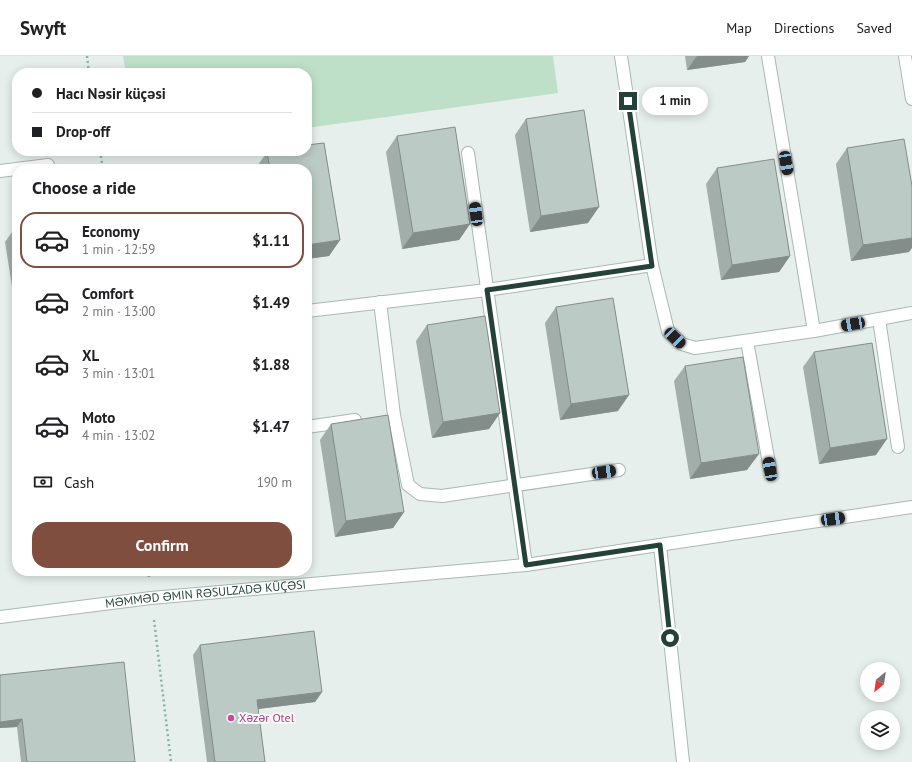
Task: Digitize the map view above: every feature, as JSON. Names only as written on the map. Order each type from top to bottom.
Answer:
[{"type":"street","points":[[621,56],[652,266],[668,331],[682,344],[695,348],[747,341],[814,331],[912,313]]},
{"type":"street","points":[[768,56],[814,331]]},
{"type":"street","points":[[905,56],[912,99]]},
{"type":"street","points":[[468,153],[526,565]]},
{"type":"street","points":[[0,172],[12,170]]},
{"type":"street","points":[[312,310],[487,290],[652,266]]},
{"type":"street","points":[[380,302],[394,415],[408,485],[420,494],[442,496],[619,470]]},
{"type":"street","points":[[879,319],[898,447]]},
{"type":"street","points":[[747,341],[770,469]]},
{"type":"street","points":[[379,417],[394,415]]},
{"type":"street","points":[[312,426],[365,419]]},
{"type":"street","name":"MƏMMƏD ƏMIN RƏSULZADƏ KÜÇƏSI","points":[[0,617],[151,598],[526,565],[912,507]]},
{"type":"street","points":[[660,545],[683,762]]},
{"type":"path","points":[[86,56],[88,68]]},
{"type":"path","points":[[149,576],[171,762]]},
{"type":"green space","points":[[123,56],[553,56],[558,93],[312,127],[312,68],[125,68]]},
{"type":"building","points":[[584,110],[599,207],[541,216],[526,119]]},
{"type":"building","points":[[455,127],[470,224],[413,233],[397,136]]},
{"type":"building","points":[[904,139],[912,186],[912,238],[863,245],[847,148]]},
{"type":"building","points":[[324,143],[340,240],[312,244],[312,164],[269,164],[268,156],[312,156],[312,144]]},
{"type":"building","points":[[774,159],[790,256],[732,265],[717,168]]},
{"type":"building","points":[[613,298],[629,395],[571,404],[556,307]]},
{"type":"building","points":[[485,316],[500,413],[443,422],[427,325]]},
{"type":"building","points":[[872,343],[887,439],[830,448],[814,352]]},
{"type":"building","points":[[743,357],[759,454],[701,463],[685,366]]},
{"type":"building","points":[[388,415],[404,512],[346,521],[331,424]]},
{"type":"building","points":[[314,631],[322,692],[257,700],[265,762],[215,762],[200,645]]},
{"type":"building","points":[[124,662],[135,762],[27,762],[22,719],[0,722],[0,675]]},
{"type":"place","name":"Xəzər Otel","points":[[231,718]]},
{"type":"route","points":[[628,101],[652,266],[487,290],[526,565],[660,545],[670,638]]}]
